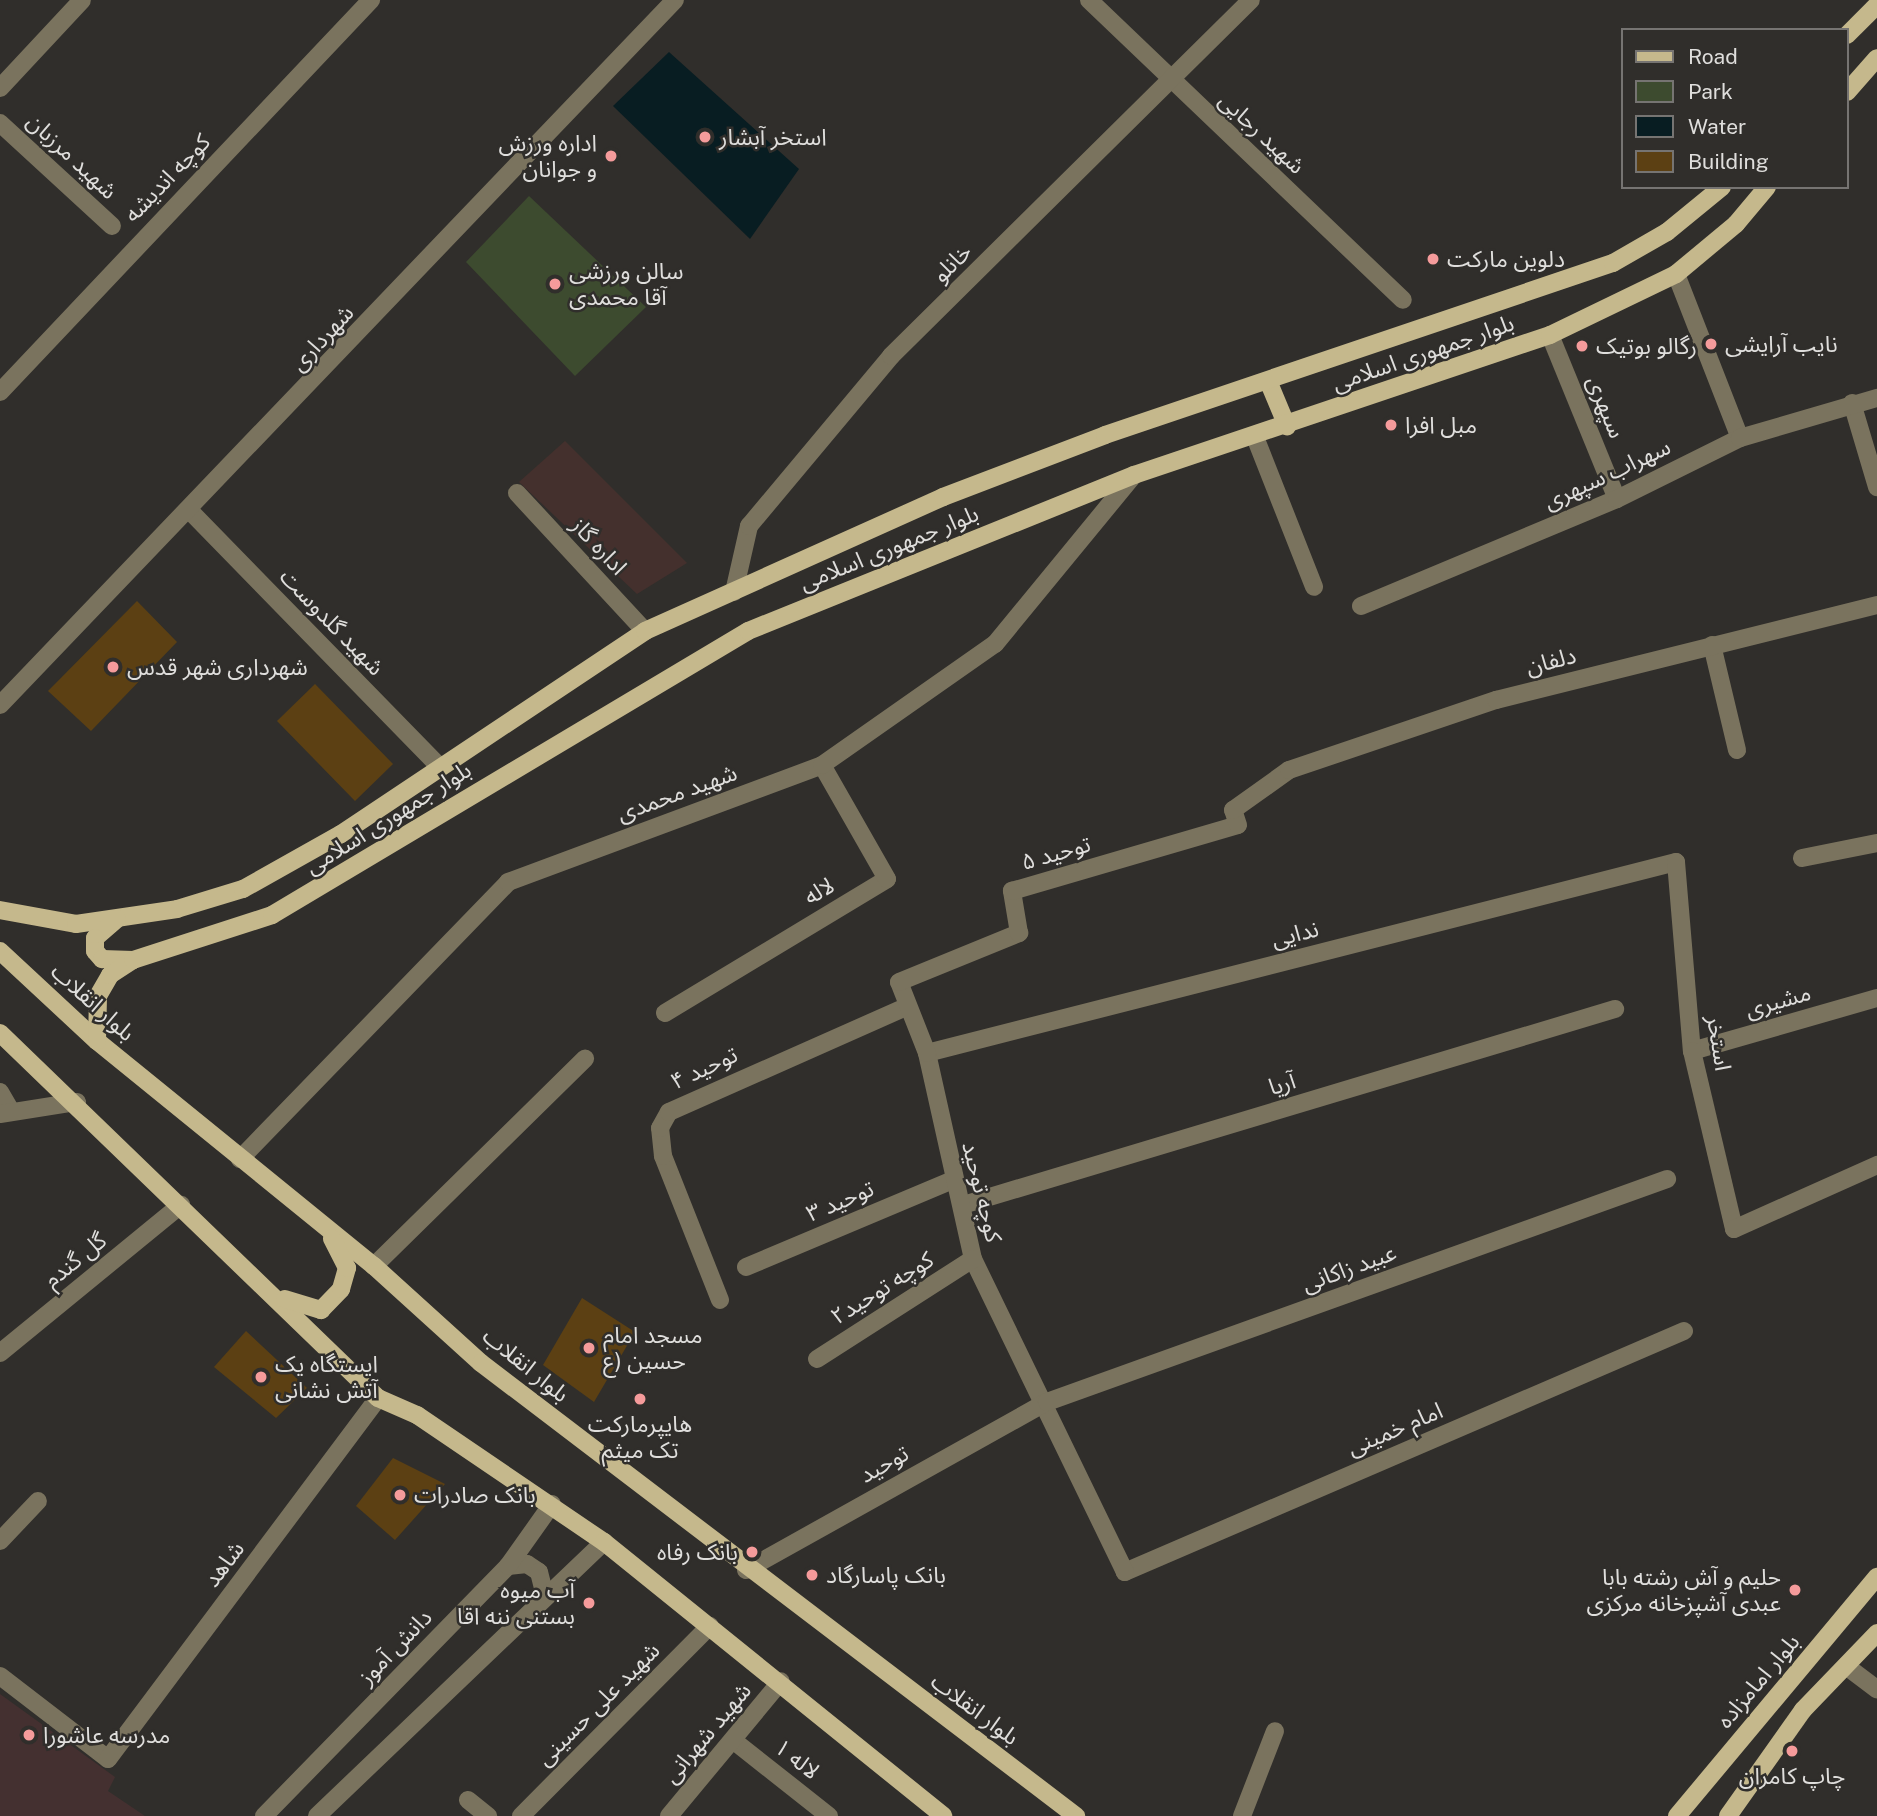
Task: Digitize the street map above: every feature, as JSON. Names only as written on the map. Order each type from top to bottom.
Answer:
[{"type":"main road","points":[[1849,33],[1877,5]]},
{"type":"main road","points":[[1849,90],[1876,60]]},
{"type":"main road","name":"بلوار جمهوری اسلامی","points":[[0,910],[38,922],[117,919],[243,889],[341,834],[438,765],[645,632],[955,493],[1105,435],[1269,383],[1613,263],[1667,232],[1720,189]]},
{"type":"main road","name":"بلوار جمهوری اسلامی","points":[[97,1041],[99,996],[110,975],[132,960],[272,915],[748,631],[1134,475],[1255,437],[1550,335],[1676,274],[1736,224],[1765,189]]},
{"type":"main road","points":[[1269,383],[1287,426]]},
{"type":"main road","points":[[117,919],[95,938],[95,951],[102,959],[132,960]]},
{"type":"main road","name":"بلوار انقلاب","points":[[0,951],[97,1041],[329,1233],[374,1266],[481,1363],[746,1570],[1076,1816]]},
{"type":"main road","points":[[0,1033],[77,1101],[378,1398],[417,1415],[552,1504],[604,1542],[781,1681],[943,1816]]},
{"type":"main road","points":[[275,1294],[321,1310],[331,1302],[347,1268],[329,1233]]},
{"type":"main road","name":"بلوار امامزاده","points":[[1677,1816],[1877,1577]]},
{"type":"main road","points":[[1728,1816],[1803,1710],[1877,1633]]},
{"type":"main road","points":[[1042,1790],[1052,1816]]},
{"type":"street","points":[[0,88],[82,0]]},
{"type":"street","name":"کوچه اندیشه","points":[[0,392],[371,0]]},
{"type":"street","name":"شهرداری","points":[[0,705],[191,512],[676,0]]},
{"type":"street","name":"شهید رجایی","points":[[1089,0],[1171,82],[1403,300]]},
{"type":"street","name":"خانلو","points":[[734,592],[749,526],[891,356],[1251,0]]},
{"type":"street","name":"شهید مرزبان","points":[[0,123],[112,226]]},
{"type":"street","points":[[1676,274],[1740,438]]},
{"type":"street","name":"سپهری","points":[[1550,335],[1617,499]]},
{"type":"street","name":"سهراب سپهری","points":[[1361,606],[1617,499],[1740,438],[1852,403],[1877,398]]},
{"type":"street","points":[[1852,403],[1877,487]]},
{"type":"street","points":[[1255,437],[1314,587]]},
{"type":"street","name":"شهید محمدی","points":[[240,1159],[508,882],[822,765],[995,644],[1134,475]]},
{"type":"street","name":"اداره گاز","points":[[517,493],[645,632]]},
{"type":"street","name":"شهید گلدوست","points":[[191,512],[438,765]]},
{"type":"street","name":"دلفان","points":[[1238,825],[1233,810],[1289,770],[1496,700],[1877,605]]},
{"type":"street","points":[[1712,645],[1737,750]]},
{"type":"street","name":"لاله","points":[[665,1013],[887,879],[822,765]]},
{"type":"street","name":"توحید ۵","points":[[899,982],[1019,933],[1012,891],[1238,825]]},
{"type":"street","points":[[1802,858],[1877,843]]},
{"type":"street","name":"استخر","points":[[1676,862],[1692,1051],[1734,1229],[1877,1165]]},
{"type":"street","name":"ندایی","points":[[927,1053],[1676,862]]},
{"type":"street","name":"کوچه توحید","points":[[899,982],[927,1053],[953,1180],[963,1205],[973,1259],[1047,1402],[1125,1572]]},
{"type":"street","name":"مشیری","points":[[1692,1051],[1877,998]]},
{"type":"street","name":"توحید ۴","points":[[720,1300],[663,1156],[660,1128],[669,1112],[908,1006]]},
{"type":"street","name":"آریا","points":[[963,1205],[1615,1009]]},
{"type":"street","points":[[374,1266],[585,1059]]},
{"type":"street","points":[[0,1092],[5,1112],[77,1101]]},
{"type":"street","name":"عبید زاکانی","points":[[1047,1402],[1667,1179]]},
{"type":"street","name":"توحید ۳","points":[[746,1267],[953,1180]]},
{"type":"street","name":"گل گندم","points":[[0,1353],[181,1205]]},
{"type":"street","name":"کوچه توحید۲","points":[[817,1359],[973,1259]]},
{"type":"street","name":"امام خمینی","points":[[1125,1572],[1684,1331]]},
{"type":"street","name":"شاهد","points":[[0,1676],[108,1759],[378,1398]]},
{"type":"street","name":"توحید","points":[[746,1570],[1047,1402]]},
{"type":"street","points":[[0,1541],[38,1501]]},
{"type":"street","name":"دانش آموز","points":[[264,1816],[508,1566],[552,1504]]},
{"type":"street","points":[[317,1816],[604,1542]]},
{"type":"street","points":[[508,1566],[527,1564],[539,1572],[545,1596]]},
{"type":"street","name":"شهید علی حسینی","points":[[521,1816],[710,1626]]},
{"type":"street","points":[[1846,1666],[1877,1689]]},
{"type":"street","name":"شهید شهرانی","points":[[669,1816],[734,1741],[781,1681]]},
{"type":"street","points":[[1242,1816],[1275,1731]]},
{"type":"street","name":"لاله ۱","points":[[734,1741],[830,1816]]},
{"type":"street","points":[[468,1800],[488,1816]]},
{"type":"shaded area","points":[[565,441],[687,563],[637,594],[519,482]]},
{"type":"shaded area","name":"مدرسه عاشورا","points":[[0,1694],[115,1777],[108,1791],[145,1816],[0,1816]]},
{"type":"green space","name":"سالن ورزشی آقا محمدی","points":[[529,196],[646,307],[575,376],[466,262]]},
{"type":"water","name":"استخر آبشار","points":[[669,52],[799,169],[750,239],[613,106]]},
{"type":"building","name":"شهرداری شهر قدس","points":[[137,601],[177,642],[91,731],[48,691]]},
{"type":"building","points":[[315,684],[393,764],[355,801],[277,721]]},
{"type":"building","name":"مسجد امام حسین (ع","points":[[582,1298],[635,1332],[594,1402],[543,1365]]},
{"type":"building","name":"ایستگاه یک آتش نشانی","points":[[246,1331],[307,1388],[276,1418],[214,1367]]},
{"type":"building","name":"بانک صادرات","points":[[393,1458],[445,1484],[395,1540],[356,1506]]},
{"type":"place","name":"استخر آبشار","points":[[705,137]]},
{"type":"place","name":"اداره ورزش و جوانان","points":[[611,156]]},
{"type":"place","name":"دلوین مارکت","points":[[1433,259]]},
{"type":"place","name":"سالن ورزشی آقا محمدی","points":[[555,284]]},
{"type":"place","name":"نایب آرایشی","points":[[1711,344]]},
{"type":"place","name":"رگالو بوتیک","points":[[1582,346]]},
{"type":"place","name":"مبل افرا","points":[[1391,425]]},
{"type":"place","name":"شهرداری شهر قدس","points":[[113,667]]},
{"type":"place","name":"مسجد امام حسین (ع","points":[[589,1348]]},
{"type":"place","name":"ایستگاه یک آتش نشانی","points":[[261,1377]]},
{"type":"place","name":"هایپرمارکت تک میثم","points":[[640,1399]]},
{"type":"place","name":"بانک صادرات","points":[[400,1495]]},
{"type":"place","name":"بانک رفاه","points":[[752,1552]]},
{"type":"place","name":"بانک پاسارگاد","points":[[812,1575]]},
{"type":"place","name":"حلیم و آش رشته بابا عبدی آشپزخانه مرکزی","points":[[1795,1590]]},
{"type":"place","name":"آب میوه بستنی ننه اقا","points":[[589,1603]]},
{"type":"place","name":"مدرسه عاشورا","points":[[29,1735]]},
{"type":"place","name":"چاپ کامران","points":[[1792,1751]]}]
